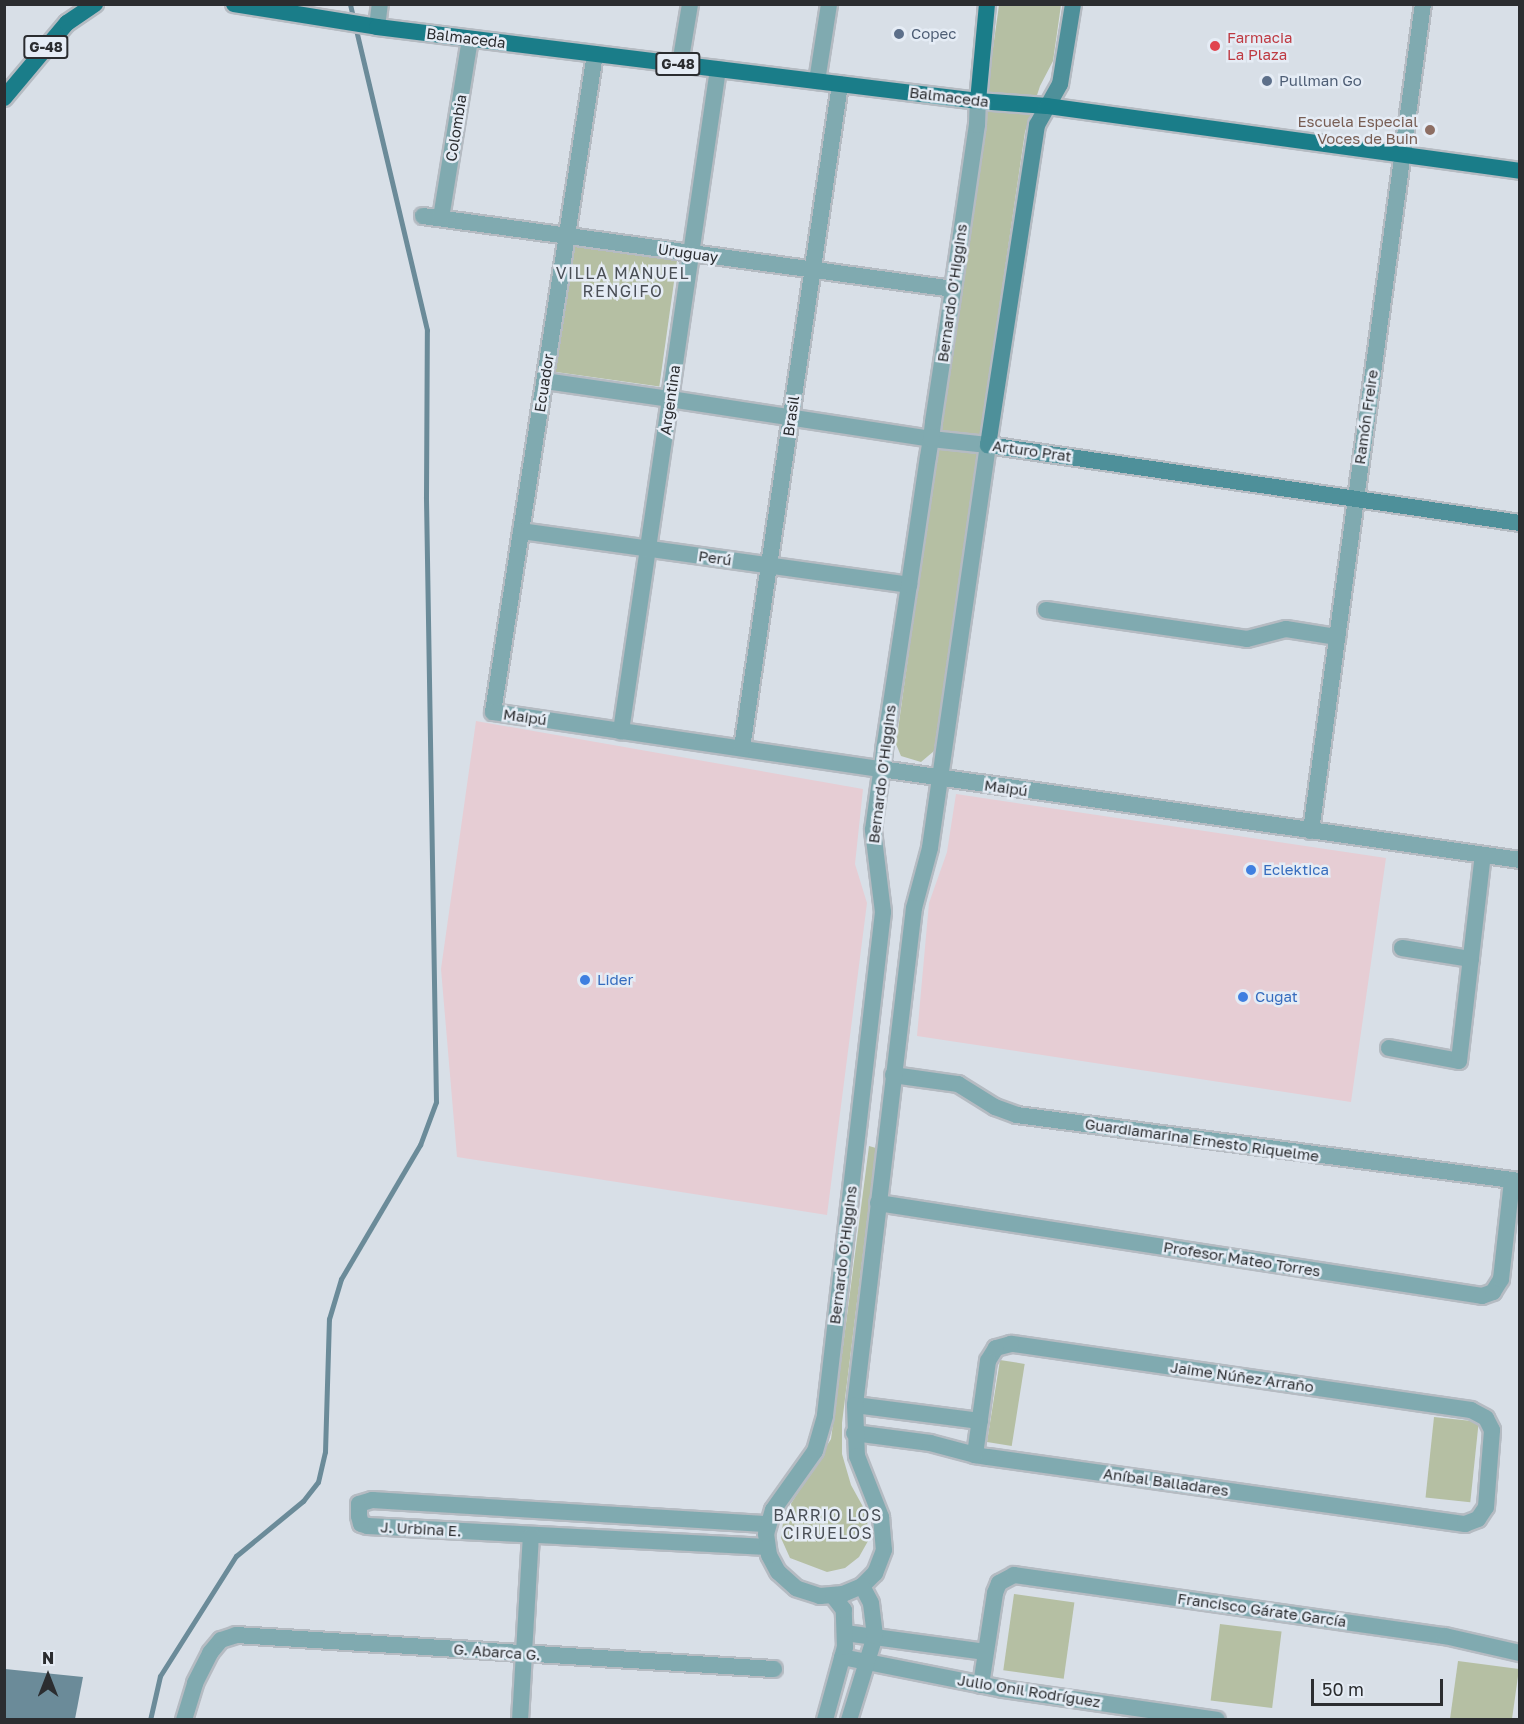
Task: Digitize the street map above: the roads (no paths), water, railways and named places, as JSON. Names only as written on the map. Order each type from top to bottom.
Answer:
[{"type":"main road","name":"G-48","points":[[4,98],[67,23],[95,4]]},
{"type":"main road","name":"G-48","points":[[234,4],[362,25]]},
{"type":"main road","name":"Bernardo O'Higgins","points":[[978,101],[987,4]]},
{"type":"main road","name":"Bernardo O'Higgins","points":[[988,445],[1037,125],[1060,84],[1073,4]]},
{"type":"main road","name":"Balmaceda","points":[[362,25],[978,101],[1047,106],[1520,171]]},
{"type":"main road","name":"Arturo Prat","points":[[988,445],[1520,523]]},
{"type":"street","points":[[362,25],[380,4]]},
{"type":"street","points":[[680,64],[690,4]]},
{"type":"street","points":[[817,81],[829,4]]},
{"type":"street","name":"Ramón Freire","points":[[1311,831],[1354,498],[1423,4]]},
{"type":"street","name":"Colombia","points":[[441,218],[470,39]]},
{"type":"street","name":"Ecuador","points":[[493,712],[595,54]]},
{"type":"street","name":"Argentina","points":[[621,730],[718,69]]},
{"type":"street","name":"Brasil","points":[[742,748],[840,84]]},
{"type":"street","name":"Bernardo O'Higgins","points":[[978,101],[953,289],[872,841],[883,912],[821,1433],[808,1464],[773,1510],[768,1524],[767,1547],[772,1563],[785,1580],[808,1593],[833,1596],[862,1586],[881,1562],[885,1539],[881,1517],[859,1465],[854,1433],[855,1406],[914,908],[929,857],[988,445]]},
{"type":"street","name":"Uruguay","points":[[423,216],[953,289]]},
{"type":"street","name":"Arturo Prat","points":[[545,381],[931,439],[988,445]]},
{"type":"street","name":"Perú","points":[[521,531],[909,585]]},
{"type":"street","points":[[1046,610],[1247,639],[1286,629],[1336,637]]},
{"type":"street","name":"Maipú","points":[[493,712],[1520,860]]},
{"type":"street","points":[[1389,1048],[1459,1061],[1483,855]]},
{"type":"street","points":[[1401,948],[1471,959]]},
{"type":"street","name":"Guardiamarina Ernesto Riquelme","points":[[893,1075],[958,1084],[995,1107],[1017,1115],[1516,1181]]},
{"type":"street","points":[[858,1130],[886,1133]]},
{"type":"street","name":"Profesor Mateo Torres","points":[[878,1203],[1482,1296],[1493,1292],[1501,1279],[1516,1181]]},
{"type":"street","points":[[845,1239],[873,1244]]},
{"type":"street","name":"Jaime Núñez Arraño","points":[[980,1421],[988,1361],[996,1348],[1011,1344],[1462,1408],[1486,1418],[1492,1430],[1487,1500],[1478,1519]]},
{"type":"street","points":[[855,1406],[980,1421],[975,1455]]},
{"type":"street","name":"Aníbal Balladares","points":[[854,1433],[930,1443],[975,1455],[1458,1524],[1478,1519]]},
{"type":"street","name":"J. Urbina E.","points":[[767,1547],[368,1527],[361,1524],[359,1504],[372,1500],[768,1524]]},
{"type":"street","points":[[520,1719],[531,1535]]},
{"type":"street","name":"Francisco Gárate García","points":[[986,1652],[995,1593],[1004,1579],[1019,1576],[1473,1641],[1520,1653]]},
{"type":"street","points":[[849,1719],[869,1662],[874,1636],[875,1620],[862,1586]]},
{"type":"street","points":[[825,1719],[842,1657],[846,1632],[844,1610],[833,1596]]},
{"type":"street","points":[[846,1632],[986,1652],[981,1685]]},
{"type":"street","name":"G. Abarca G.","points":[[184,1719],[195,1683],[221,1640],[236,1635],[774,1669]]},
{"type":"street","name":"Julio Onil Rodríguez","points":[[842,1657],[981,1685],[1217,1719]]},
{"type":"water","points":[[5,1669],[83,1677],[75,1719],[5,1719]]},
{"type":"waterway","points":[[150,1720],[160,1676],[236,1556],[303,1501],[318,1482],[325,1452],[329,1319],[341,1279],[420,1145],[436,1102],[426,496],[427,330],[350,4]]},
{"type":"place","name":"Copec","points":[[899,34]]},
{"type":"place","name":"Farmacia La Plaza","points":[[1215,46]]},
{"type":"place","name":"Pullman Go","points":[[1267,81]]},
{"type":"place","name":"Escuela Especial Voces de Buin","points":[[1430,130]]},
{"type":"place","name":"Eclektica","points":[[1251,870]]},
{"type":"place","name":"Lider","points":[[585,980]]},
{"type":"place","name":"Cugat","points":[[1243,997]]},
{"type":"district","name":"VILLA MANUEL RENGIFO","points":[[623,282]]},
{"type":"district","name":"BARRIO LOS CIRUELOS","points":[[828,1524]]}]
